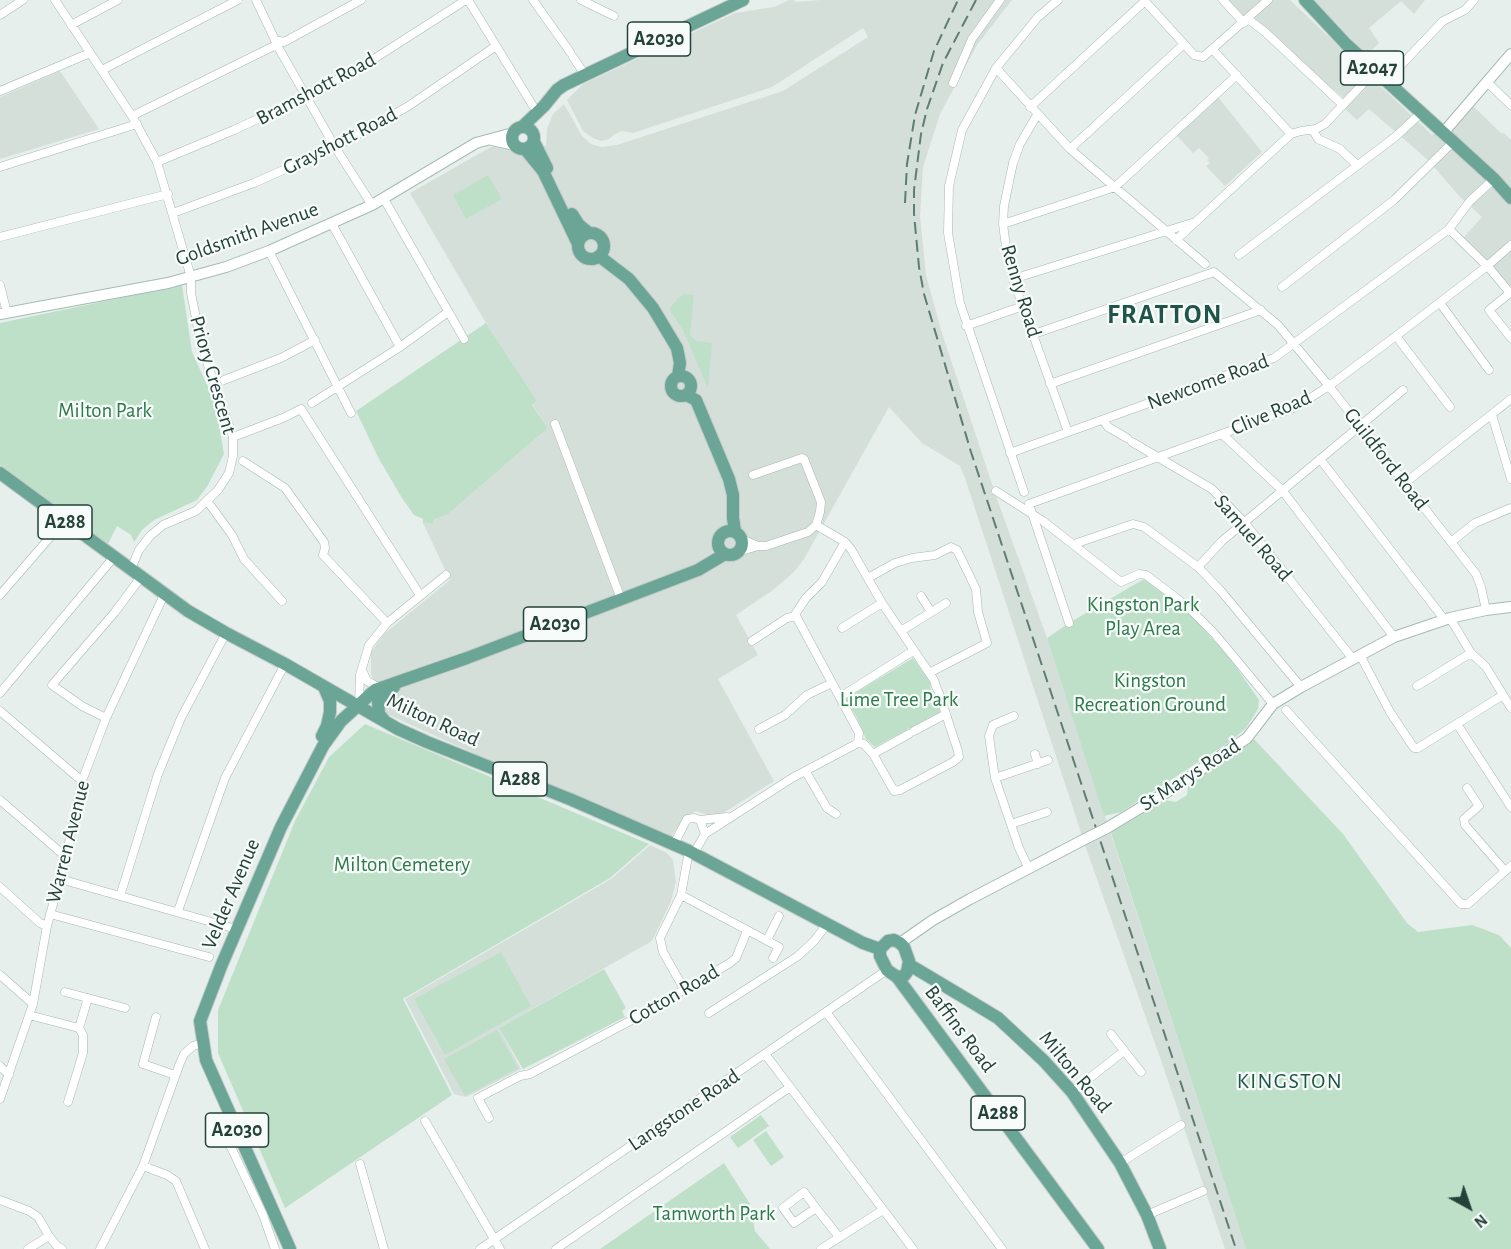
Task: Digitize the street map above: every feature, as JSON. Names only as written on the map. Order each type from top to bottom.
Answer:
[{"type":"main road","name":"A2030","points":[[524,139],[538,106],[557,90],[743,0]]},
{"type":"main road","name":"A2047","points":[[1305,0],[1375,72],[1494,179],[1511,198]]},
{"type":"main road","points":[[524,139],[579,225],[589,233],[596,234],[603,242],[603,251],[598,256],[586,258],[580,252],[543,171],[524,139]]},
{"type":"main road","points":[[578,244],[582,237],[589,233]]},
{"type":"main road","points":[[598,256],[629,279],[653,308],[677,348],[680,363],[678,376],[671,382],[671,389],[676,395],[686,394],[696,400],[729,479],[734,503],[733,518],[741,546],[727,551],[718,539],[734,503]]},
{"type":"main road","name":"Milton Road","points":[[0,473],[30,493],[64,522],[164,595],[226,633],[386,722],[427,742],[572,800],[692,852],[863,943],[880,949]]},
{"type":"main road","points":[[722,533],[728,530],[738,535]]},
{"type":"main road","name":"A2030","points":[[361,708],[372,692],[380,688],[707,567],[727,551]]},
{"type":"main road","name":"A2030","points":[[361,708],[403,681]]},
{"type":"main road","name":"A2030","points":[[386,722],[379,714],[378,700],[403,681]]},
{"type":"main road","name":"Velder Avenue","points":[[312,765],[314,749],[327,726],[330,712],[330,701],[324,687]]},
{"type":"main road","name":"Velder Avenue","points":[[203,1043],[200,1021],[281,827],[312,765],[361,708]]},
{"type":"main road","points":[[888,940],[900,943],[907,952],[909,966],[904,976],[892,974],[881,960],[880,949],[888,940]]},
{"type":"main road","name":"Milton Road","points":[[909,966],[998,1018],[1038,1055],[1072,1092],[1120,1163],[1161,1249]]},
{"type":"main road","name":"Baffins Road","points":[[892,974],[1098,1249]]},
{"type":"main road","name":"A2030","points":[[203,1043],[206,1060],[235,1127],[256,1168],[290,1249]]},
{"type":"street","points":[[0,15],[23,0]]},
{"type":"street","name":"Priory Crescent","points":[[55,0],[132,116],[157,162],[191,277],[191,293],[202,348],[233,437],[233,456],[229,473],[219,490],[196,511],[163,525],[150,536],[139,550],[131,569]]},
{"type":"street","points":[[71,25],[118,0]]},
{"type":"street","points":[[102,70],[238,0]]},
{"type":"street","points":[[256,0],[275,40],[335,147],[372,205]]},
{"type":"street","points":[[132,116],[284,42],[361,0]]},
{"type":"street","points":[[467,0],[538,106]]},
{"type":"street","name":"Bramshott Road","points":[[157,162],[307,96],[366,64],[467,0]]},
{"type":"street","points":[[533,0],[585,75]]},
{"type":"street","points":[[581,0],[614,16]]},
{"type":"street","points":[[953,83],[972,39],[1000,0]]},
{"type":"street","points":[[1024,492],[966,326],[953,272],[948,233],[949,186],[962,130],[996,68],[1038,17],[1058,0]]},
{"type":"street","points":[[1223,0],[1246,21],[1265,32],[1343,105]]},
{"type":"street","points":[[1030,107],[1145,1],[1194,55],[1203,57],[1268,0]]},
{"type":"street","points":[[1386,81],[1443,21],[1465,10],[1474,0]]},
{"type":"street","points":[[1070,149],[1184,44]]},
{"type":"street","name":"Grayshott Road","points":[[173,213],[254,183],[335,147],[407,107],[496,46]]},
{"type":"street","points":[[1213,50],[1291,135]]},
{"type":"street","points":[[0,91],[90,53]]},
{"type":"street","points":[[1443,133],[1511,54]]},
{"type":"street","points":[[996,68],[1070,149],[1205,264]]},
{"type":"street","points":[[1176,240],[1291,135],[1301,130],[1313,130],[1325,124],[1375,72]]},
{"type":"street","points":[[1003,224],[1115,187],[1237,75]]},
{"type":"street","points":[[1488,83],[1511,105]]},
{"type":"street","points":[[1239,255],[1356,164],[1395,137],[1421,113]]},
{"type":"street","name":"Renny Road","points":[[1037,115],[1020,144],[1013,163],[1004,206],[1003,224],[1013,279],[1068,432]]},
{"type":"street","points":[[0,167],[137,124]]},
{"type":"street","points":[[1313,130],[1318,139],[1341,149],[1356,164]]},
{"type":"street","name":"Goldsmith Avenue","points":[[3,314],[191,277],[269,251],[384,199],[469,147],[489,139],[524,139]]},
{"type":"street","points":[[1282,287],[1394,200],[1453,142]]},
{"type":"street","name":"Newcome Road","points":[[1010,453],[1274,358],[1295,345],[1449,229],[1470,201],[1494,179]]},
{"type":"street","points":[[0,237],[168,194]]},
{"type":"street","points":[[384,199],[464,339]]},
{"type":"street","points":[[1013,279],[1165,230],[1194,223]]},
{"type":"street","points":[[332,224],[400,347]]},
{"type":"street","points":[[1449,229],[1490,269],[1510,293],[1489,310],[1511,338]]},
{"type":"street","name":"Clive Road","points":[[1032,513],[1029,504],[1296,407],[1329,387],[1440,303],[1511,245]]},
{"type":"street","points":[[269,251],[351,412]]},
{"type":"street","name":"Guildford Road","points":[[1034,334],[1214,272],[1278,325],[1329,387],[1476,574],[1486,610]]},
{"type":"street","points":[[0,285],[3,314]]},
{"type":"street","points":[[1440,303],[1489,370]]},
{"type":"street","points":[[966,326],[1023,306]]},
{"type":"street","points":[[1050,384],[1261,310]]},
{"type":"street","points":[[312,403],[339,388],[448,312]]},
{"type":"street","points":[[1396,336],[1449,407]]},
{"type":"street","points":[[224,380],[281,358],[315,340]]},
{"type":"street","points":[[1198,567],[1222,541],[1402,390]]},
{"type":"street","points":[[1405,483],[1511,399]]},
{"type":"street","points":[[233,437],[302,409],[420,595]]},
{"type":"street","points":[[1492,415],[1511,479]]},
{"type":"street","name":"Samuel Road","points":[[1104,420],[1108,427],[1212,489],[1244,522],[1356,657],[1414,748],[1418,748],[1457,724]]},
{"type":"street","points":[[555,424],[621,599]]},
{"type":"street","points":[[1222,434],[1282,490],[1394,637]]},
{"type":"street","points":[[727,551],[766,546],[808,532],[816,525],[821,502],[804,459],[753,475]]},
{"type":"street","points":[[1320,459],[1447,618],[1471,653],[1486,667],[1511,708]]},
{"type":"street","points":[[243,461],[285,488],[324,542],[323,555],[387,623]]},
{"type":"street","points":[[996,491],[1032,513],[1121,582],[1139,574],[1146,575],[1188,607],[1214,633],[1273,704]]},
{"type":"street","points":[[208,502],[232,535],[243,559],[282,601]]},
{"type":"street","points":[[1451,542],[1475,523],[1511,508]]},
{"type":"street","points":[[1032,513],[1069,623]]},
{"type":"street","points":[[0,595],[64,522]]},
{"type":"street","points":[[1074,544],[1133,524],[1144,527],[1198,567],[1221,591],[1301,687]]},
{"type":"street","points":[[684,989],[663,952],[660,938],[681,895],[692,852],[705,834],[792,778],[858,743],[864,744],[873,754],[894,791],[900,790],[959,757],[938,691],[929,673],[845,542],[816,525]]},
{"type":"street","points":[[738,535],[758,546]]},
{"type":"street","points":[[752,641],[787,618],[796,615],[806,598],[822,582],[845,542]]},
{"type":"street","points":[[868,578],[895,563],[935,555],[951,547],[957,550],[978,596],[978,612],[987,643],[929,673]]},
{"type":"street","points":[[0,693],[114,557]]},
{"type":"street","points":[[361,708],[362,668],[369,645],[387,623],[446,575]]},
{"type":"street","points":[[106,718],[82,706],[52,686],[141,578]]},
{"type":"street","name":"Warren Avenue","points":[[0,1099],[33,1004],[47,926],[66,857],[82,781],[106,718],[164,595]]},
{"type":"street","points":[[921,596],[931,612]]},
{"type":"street","points":[[842,628],[882,603]]},
{"type":"street","points":[[901,630],[946,603]]},
{"type":"street","name":"St Marys Road","points":[[900,943],[933,920],[1107,828],[1175,787],[1247,738],[1273,704],[1301,687],[1394,637],[1447,618],[1511,607]]},
{"type":"street","points":[[796,615],[860,733],[858,743]]},
{"type":"street","points":[[120,896],[158,774],[181,718],[226,633]]},
{"type":"street","points":[[840,697],[914,651]]},
{"type":"street","points":[[1417,686],[1471,653]]},
{"type":"street","points":[[178,911],[225,778],[285,664]]},
{"type":"street","points":[[362,668],[367,681],[380,688]]},
{"type":"street","points":[[759,729],[785,715],[807,695],[832,683]]},
{"type":"street","points":[[1503,695],[1457,724],[1511,807]]},
{"type":"street","points":[[1286,710],[1464,906],[1508,868],[1465,825],[1464,819],[1479,806],[1467,788]]},
{"type":"street","points":[[0,711],[82,781]]},
{"type":"street","points":[[873,754],[946,714]]},
{"type":"street","points":[[1014,716],[1000,720],[989,732],[995,778],[1029,869]]},
{"type":"street","points":[[1035,754],[1038,764]]},
{"type":"street","points":[[995,778],[1048,760]]},
{"type":"street","points":[[806,772],[827,808],[836,814]]},
{"type":"street","points":[[0,800],[66,857]]},
{"type":"street","points":[[1011,824],[1047,812]]},
{"type":"street","points":[[674,844],[687,819],[715,820],[735,816]]},
{"type":"street","points":[[700,820],[705,834]]},
{"type":"street","points":[[60,879],[237,929]]},
{"type":"street","points":[[0,887],[40,923],[47,926]]},
{"type":"street","points":[[681,895],[780,947],[773,958]]},
{"type":"street","points":[[50,914],[209,957]]},
{"type":"street","points":[[767,940],[779,916]]},
{"type":"street","points":[[709,1013],[798,956],[828,923]]},
{"type":"street","name":"Cotton Road","points":[[489,1118],[478,1098],[510,1081],[530,1074],[736,958],[747,931]]},
{"type":"street","name":"Langstone Road","points":[[480,1249],[825,1012],[892,974]]},
{"type":"street","points":[[0,975],[33,1004]]},
{"type":"street","points":[[65,992],[125,1008]]},
{"type":"street","points":[[79,1028],[88,998]]},
{"type":"street","points":[[825,1012],[1002,1249]]},
{"type":"street","points":[[29,1015],[79,1028],[83,1035],[83,1053],[68,1102]]},
{"type":"street","points":[[156,1017],[143,1064],[175,1075]]},
{"type":"street","points":[[1111,1034],[1141,1072]]},
{"type":"street","points":[[100,1249],[142,1166],[184,1054],[193,1046],[203,1043]]},
{"type":"street","points":[[1072,1092],[1124,1051]]},
{"type":"street","points":[[765,1054],[913,1249]]},
{"type":"street","points":[[0,1066],[9,1075]]},
{"type":"street","points":[[556,1249],[790,1087]]},
{"type":"street","points":[[425,1121],[500,1249]]},
{"type":"street","points":[[1120,1163],[1181,1125]]},
{"type":"street","points":[[235,1127],[226,1131],[222,1139],[231,1147],[263,1215],[275,1249]]},
{"type":"street","points":[[360,1164],[384,1249]]},
{"type":"street","points":[[142,1166],[167,1175],[176,1181],[205,1249]]},
{"type":"street","points":[[1146,1215],[1203,1191]]},
{"type":"street","points":[[0,1200],[29,1210],[38,1217],[49,1236],[62,1249]]},
{"type":"street","points":[[816,1208],[839,1237]]},
{"type":"street","points":[[822,1249],[884,1210]]},
{"type":"street","points":[[28,1249],[49,1236]]},
{"type":"shaded area","points":[[789,0],[795,2],[1012,0],[977,45],[940,114],[923,167],[920,216],[926,275],[941,330],[996,496],[1047,638],[1246,1249],[1225,1249],[1087,851],[960,466],[922,443],[889,407],[804,559],[794,572],[773,590],[736,615],[758,655],[718,679],[774,781],[720,815],[711,816],[696,811],[684,818],[671,837],[493,762],[387,714],[371,674],[371,652],[384,634],[450,580],[423,523],[433,524],[433,519],[447,515],[548,428],[532,404],[536,401],[486,323],[410,193],[497,145],[527,157],[546,145],[547,129],[553,114],[564,104],[582,136],[591,144],[602,147],[617,145],[783,91],[868,37],[863,28],[772,87],[633,133],[622,131],[601,141],[583,131],[567,100],[583,84],[735,13],[774,7]]},
{"type":"shaded area","points":[[1229,0],[1290,0],[1432,135],[1472,105],[1511,140],[1511,293],[1463,238],[1482,217],[1460,197],[1428,160],[1369,109],[1357,120],[1345,109],[1350,103],[1243,15]]},
{"type":"shaded area","points":[[1314,0],[1425,0],[1414,14],[1401,1],[1369,28],[1379,43],[1367,55]]},
{"type":"shaded area","points":[[60,71],[99,129],[0,159],[0,97]]},
{"type":"shaded area","points":[[1218,97],[1262,152],[1225,186],[1206,166],[1210,163],[1207,160],[1209,158],[1199,148],[1193,153],[1176,135]]},
{"type":"shaded area","points":[[650,845],[667,853],[673,860],[676,882],[671,901],[652,941],[499,1028],[521,1069],[466,1097],[454,1094],[405,999],[611,879]]},
{"type":"green space","points":[[488,175],[502,199],[466,219],[453,195]]},
{"type":"green space","name":"Milton Park","points":[[182,285],[192,352],[215,402],[224,454],[208,485],[197,500],[154,520],[142,530],[134,542],[131,535],[117,526],[108,544],[0,465],[0,323]]},
{"type":"green space","points":[[685,294],[694,295],[690,335],[696,341],[712,343],[708,388],[683,330],[670,310],[677,298]]},
{"type":"green space","points":[[486,323],[537,401],[532,405],[548,428],[447,515],[434,519],[433,524],[423,523],[423,519],[414,515],[402,498],[379,459],[356,411]]},
{"type":"green space","name":"Kingston Recreation Ground","points":[[1144,579],[1186,610],[1230,658],[1259,700],[1258,709],[1246,728],[1231,741],[1121,812],[1104,816],[1047,638]]},
{"type":"green space","name":"Lime Tree Park","points":[[913,658],[930,682],[931,691],[940,712],[875,747],[866,739],[856,716],[845,699]]},
{"type":"green space","name":"Milton Cemetery","points":[[365,724],[649,844],[610,878],[403,999],[452,1095],[285,1208],[218,1053],[218,1010],[295,821],[329,757]]},
{"type":"green space","points":[[1254,739],[1343,834],[1407,923],[1418,932],[1472,925],[1499,935],[1511,948],[1511,1249],[1246,1249],[1111,833],[1165,800],[1176,802],[1187,795],[1188,785]]},
{"type":"green space","points":[[501,952],[531,1006],[445,1055],[414,999]]},
{"type":"green space","points":[[604,969],[626,1008],[622,1011],[625,1017],[523,1069],[499,1028]]},
{"type":"green space","points":[[497,1030],[518,1068],[465,1096],[444,1059]]},
{"type":"green space","points":[[761,1115],[769,1126],[738,1148],[730,1137]]},
{"type":"green space","points":[[766,1131],[784,1157],[771,1166],[753,1140]]},
{"type":"green space","name":"Tamworth Park","points":[[724,1163],[750,1204],[755,1231],[770,1249],[600,1249]]},
{"type":"railway","points":[[905,203],[907,164],[915,115],[934,51],[958,0]]},
{"type":"railway","points":[[976,0],[943,63],[921,134],[914,190],[914,214],[924,294],[971,452],[1236,1249]]},
{"type":"district","name":"FRATTON","points":[[1165,315]]},
{"type":"district","name":"KINGSTON","points":[[1290,1081]]},
{"type":"park label","name":"Kingston Park Play Area","points":[[1143,617]]}]
